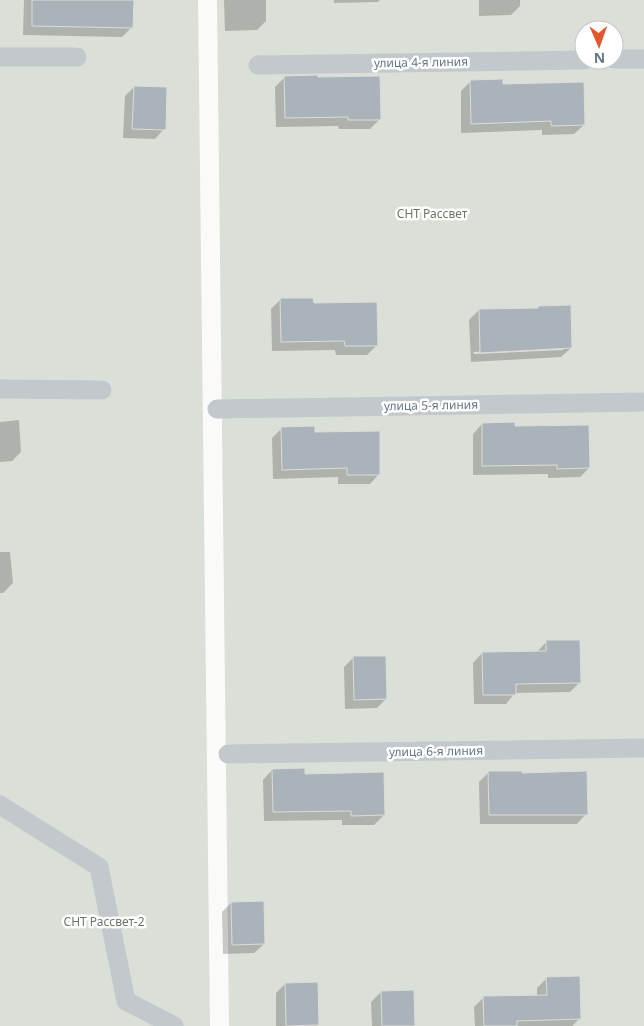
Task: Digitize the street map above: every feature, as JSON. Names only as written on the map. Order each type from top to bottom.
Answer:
[{"type":"lane","points":[[0,58],[77,57]]},
{"type":"lane","points":[[624,59],[644,59]]},
{"type":"lane","name":"улица 4-я линия","points":[[258,65],[574,60]]},
{"type":"lane","points":[[0,389],[102,390]]},
{"type":"lane","name":"улица 5-я линия","points":[[217,409],[644,402]]},
{"type":"lane","name":"улица 6-я линия","points":[[228,754],[644,748]]},
{"type":"lane","points":[[0,805],[98,867],[126,1001],[174,1026]]},
{"type":"green space","name":"СНТ Рассвет-2","points":[[0,0],[198,0],[210,1026],[0,1026]]},
{"type":"green space","name":"СНТ Рассвет","points":[[217,0],[644,0],[644,1026],[229,1026]]},
{"type":"building","points":[[32,0],[134,0],[133,28],[32,26]]},
{"type":"building","points":[[317,75],[318,77],[380,76],[381,120],[348,120],[348,117],[285,118],[284,76]]},
{"type":"building","points":[[503,79],[503,84],[584,82],[585,125],[551,126],[551,121],[471,124],[470,80]]},
{"type":"building","points":[[134,86],[167,87],[166,130],[132,129]]},
{"type":"building","points":[[280,298],[313,298],[314,303],[377,302],[378,346],[345,346],[344,341],[281,342]]},
{"type":"building","points":[[571,305],[572,348],[480,353],[479,309],[538,308],[538,306]]},
{"type":"building","points":[[515,422],[515,426],[589,425],[590,468],[557,469],[557,465],[482,466],[482,423]]},
{"type":"building","points":[[315,426],[315,432],[380,431],[380,475],[347,475],[347,468],[282,470],[281,427]]},
{"type":"building","points":[[546,640],[580,640],[581,683],[516,684],[516,695],[483,695],[482,652],[546,651]]},
{"type":"building","points":[[353,656],[386,656],[387,699],[354,700]]},
{"type":"building","points":[[305,768],[305,774],[384,772],[385,815],[351,816],[351,811],[273,812],[272,769]]},
{"type":"building","points":[[488,771],[522,771],[522,773],[587,771],[588,815],[489,815]]},
{"type":"building","points":[[264,901],[265,944],[232,945],[231,902]]},
{"type":"building","points":[[580,976],[581,1019],[517,1021],[517,1026],[484,1026],[483,996],[547,995],[546,977]]},
{"type":"building","points":[[318,982],[319,1025],[286,1026],[285,983]]},
{"type":"building","points":[[414,990],[415,1026],[382,1026],[381,991]]}]
